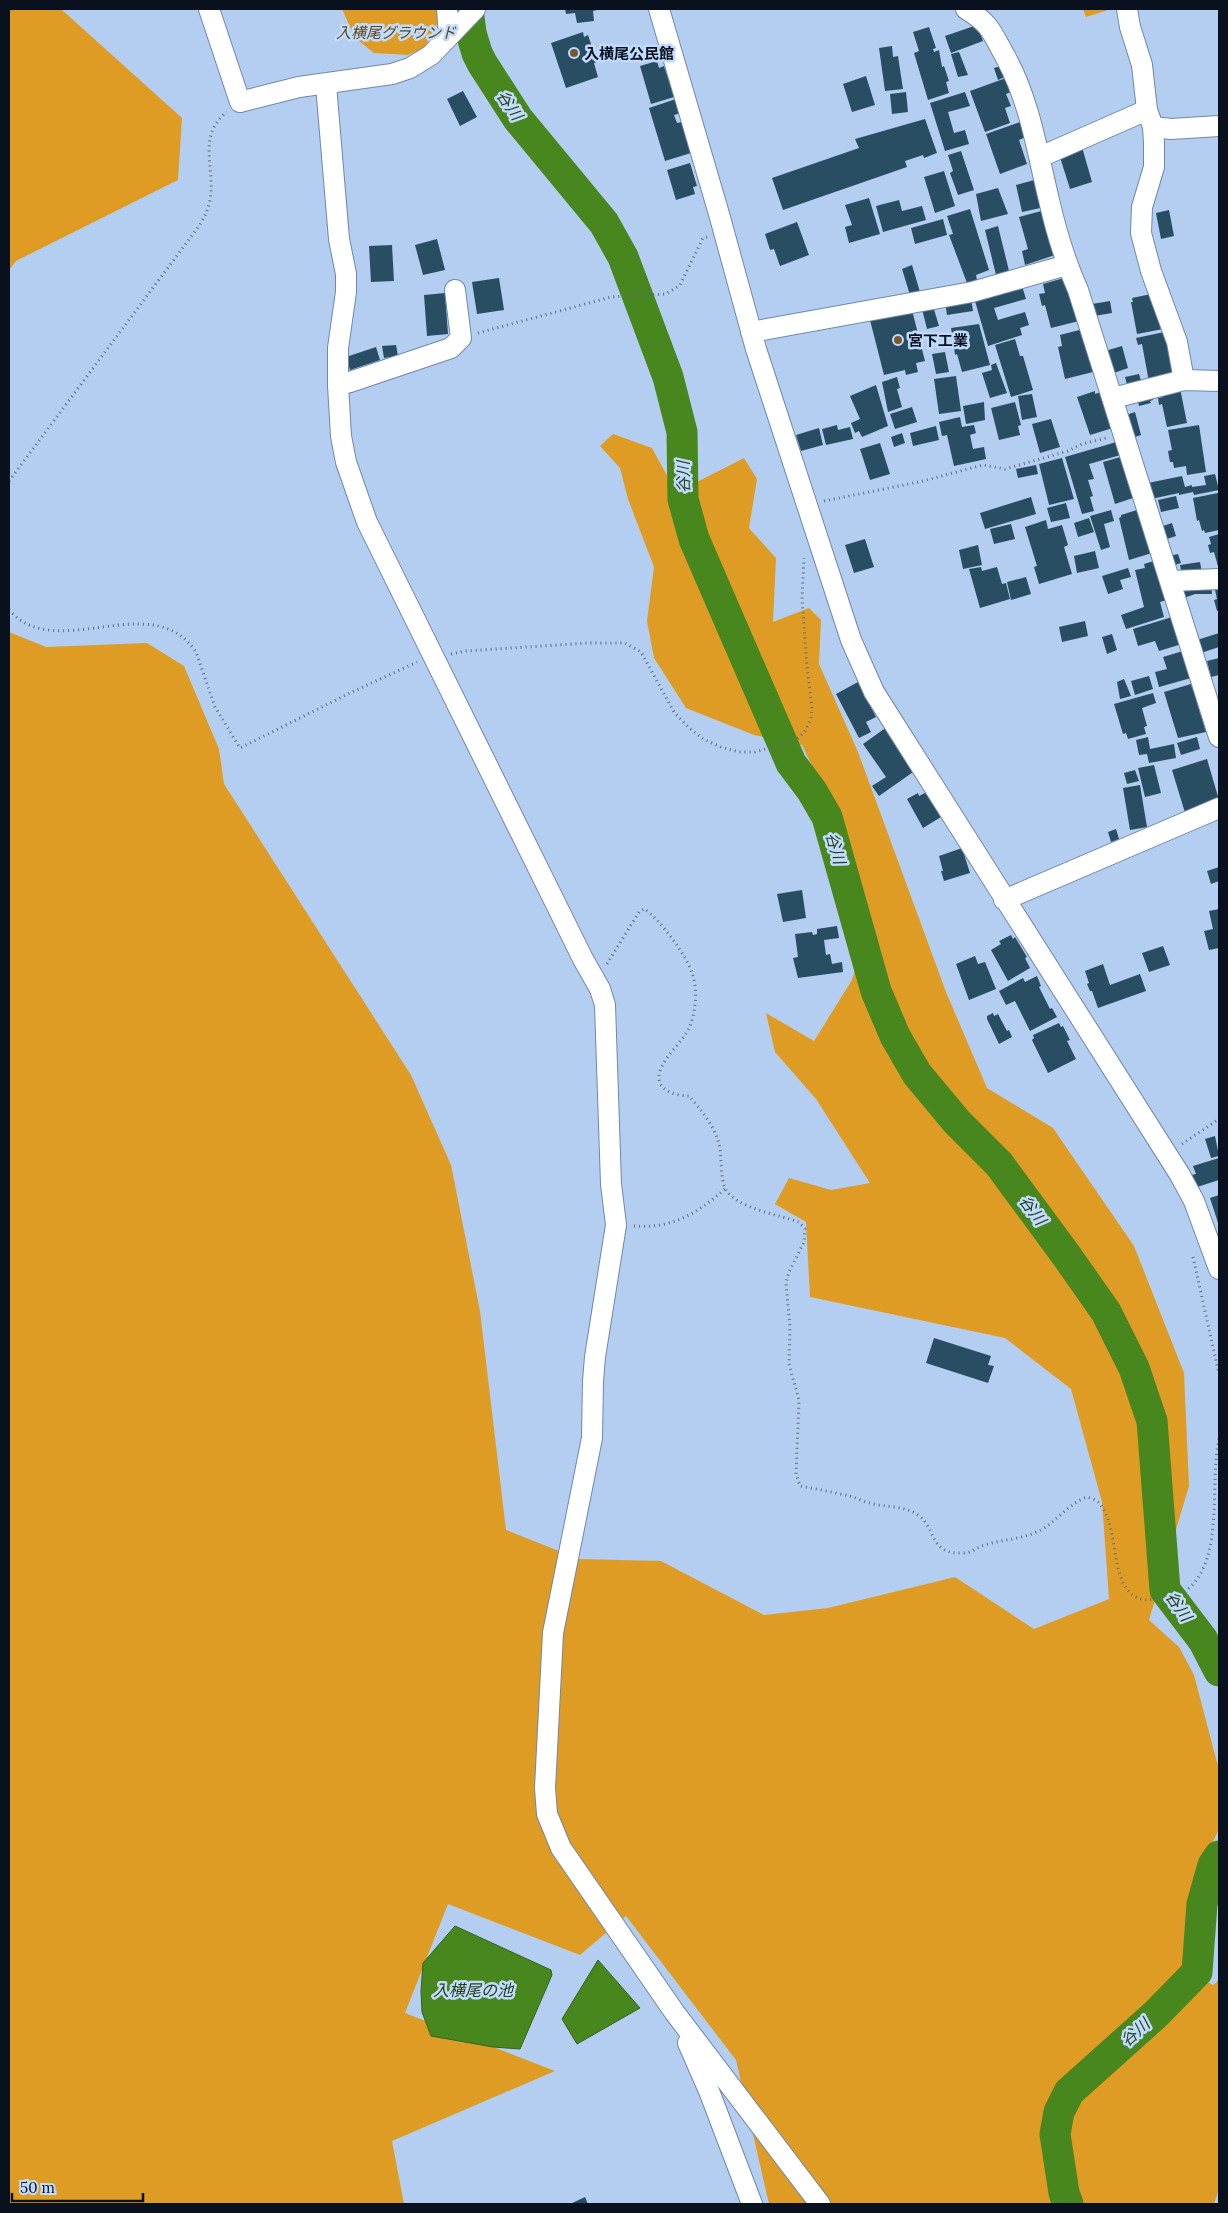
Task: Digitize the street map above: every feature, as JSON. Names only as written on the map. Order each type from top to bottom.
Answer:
[{"type":"street","points":[[208,9],[240,102],[299,88],[392,74],[410,68],[430,55],[450,24],[475,9]]},
{"type":"street","points":[[659,9],[751,332],[851,640],[874,692],[1166,1153],[1194,1201],[1219,1269]]},
{"type":"street","points":[[966,9],[988,25],[1014,71],[1023,92],[1067,265],[1078,290],[1219,737]]},
{"type":"street","points":[[1127,9],[1130,27],[1142,65],[1150,118],[1154,167],[1142,207],[1141,233],[1151,271],[1177,342],[1184,380]]},
{"type":"street","points":[[326,84],[340,239],[346,274],[346,292],[338,348],[341,436],[346,462],[367,522],[578,950],[593,976],[605,1005],[612,1184],[616,1225],[593,1373],[592,1438],[553,1633],[545,1788],[547,1814],[561,1848],[675,2013],[820,2204]]},
{"type":"street","points":[[1040,157],[1150,118],[1171,129],[1219,126]]},
{"type":"street","points":[[751,332],[972,292],[1067,265]]},
{"type":"street","points":[[338,385],[451,348],[461,338],[455,290]]},
{"type":"street","points":[[1112,398],[1184,380],[1219,382]]},
{"type":"street","points":[[1171,581],[1219,579]]},
{"type":"street","points":[[1004,900],[1219,808]]},
{"type":"street","points":[[675,2013],[709,2091],[752,2204]]},
{"type":"path","points":[[9,481],[199,226],[210,200],[211,132],[219,118],[240,102]]},
{"type":"path","points":[[461,338],[611,297],[666,294],[680,285],[703,238],[724,233]]},
{"type":"path","points":[[806,504],[919,482],[983,465],[1005,469],[1068,452],[1082,444],[1124,433]]},
{"type":"path","points":[[9,610],[20,620],[32,626],[50,629],[88,629],[146,623],[161,626],[178,633],[191,644],[196,652],[215,707],[240,748],[350,693],[435,657],[466,651],[588,642],[625,643],[641,652],[674,712],[688,728],[703,739],[721,747],[739,752],[754,752],[798,738],[805,731],[811,718],[812,708],[802,599],[804,553]]},
{"type":"path","points":[[593,976],[606,964],[639,912],[644,909],[653,914],[672,938],[692,972],[696,994],[690,1026],[660,1070],[659,1079],[661,1086],[668,1092],[679,1096],[689,1096],[717,1136],[726,1189],[743,1204],[799,1222],[805,1229],[804,1242],[789,1272],[786,1283],[790,1328],[789,1364],[799,1400],[796,1474],[800,1486],[850,1496],[870,1503],[918,1514],[927,1524],[936,1543],[943,1549],[956,1553],[967,1553],[982,1546],[1041,1530],[1071,1504],[1086,1497],[1096,1501],[1107,1517],[1118,1570],[1128,1590],[1134,1596],[1153,1601],[1187,1590],[1200,1574],[1206,1561],[1212,1529],[1215,1469],[1219,1439]]},
{"type":"path","points":[[1166,1153],[1194,1137],[1219,1118]]},
{"type":"path","points":[[616,1225],[642,1227],[678,1220],[697,1213],[726,1189]]},
{"type":"path","points":[[1192,1252],[1219,1374]]},
{"type":"green space","points":[[9,9],[61,9],[182,118],[178,180],[16,261],[9,270]]},
{"type":"green space","name":"入横尾グラウンド","points":[[342,9],[450,9],[440,18],[425,47],[408,55],[374,53],[355,38]]},
{"type":"green space","points":[[1083,9],[1111,9],[1086,17]]},
{"type":"green space","points":[[613,434],[652,448],[670,481],[695,483],[744,458],[757,479],[749,528],[776,558],[773,622],[809,608],[821,620],[819,664],[858,752],[946,992],[987,1088],[1053,1128],[1134,1246],[1184,1373],[1189,1486],[1149,1620],[1179,1647],[1194,1675],[1219,1770],[1219,1829],[1199,1871],[1193,1899],[1186,1970],[1213,1985],[1219,1980],[1219,2189],[1214,2204],[769,2204],[736,2060],[626,1916],[580,1955],[448,1904],[405,2013],[555,2071],[392,2141],[404,2204],[9,2204],[9,632],[46,647],[147,643],[184,666],[219,749],[224,784],[411,1075],[451,1165],[480,1311],[506,1530],[579,1559],[661,1561],[764,1615],[828,1608],[955,1577],[1034,1629],[1109,1599],[1102,1502],[1071,1389],[1005,1338],[810,1297],[806,1222],[775,1204],[789,1178],[831,1190],[870,1183],[816,1099],[775,1052],[766,1013],[814,1041],[852,980],[869,918],[848,840],[802,745],[754,735],[686,708],[654,658],[647,621],[654,567],[628,499],[620,468],[600,446]]},
{"type":"water","name":"入横尾の池","points":[[455,1926],[551,1970],[552,1975],[520,2049],[493,2047],[431,2036],[422,2012],[423,1963]]},
{"type":"water","points":[[598,1960],[640,2008],[577,2044],[562,2019]]},
{"type":"building","points":[[565,9],[597,10],[593,11],[594,21],[577,23],[575,13],[566,14]]},
{"type":"building","points":[[977,25],[983,41],[951,53],[945,36]]},
{"type":"building","points":[[929,27],[936,48],[933,49],[934,52],[939,50],[942,67],[944,66],[949,81],[946,82],[949,93],[928,100],[914,53],[919,51],[913,32]]},
{"type":"building","name":"入横尾公民館","points":[[583,32],[584,37],[588,35],[597,62],[594,63],[598,77],[566,88],[551,43]]},
{"type":"building","points":[[892,46],[893,57],[898,56],[903,89],[885,91],[879,48]]},
{"type":"building","points":[[959,52],[968,75],[958,77],[951,54]]},
{"type":"building","points":[[657,61],[659,68],[664,66],[674,97],[651,104],[640,66]]},
{"type":"building","points":[[1001,66],[1005,77],[998,80],[994,68]]},
{"type":"building","points":[[866,76],[875,105],[852,112],[843,84]]},
{"type":"building","points":[[1006,78],[1011,92],[1006,94],[1011,106],[1005,108],[1010,123],[985,132],[970,91]]},
{"type":"building","points":[[463,91],[477,117],[460,126],[447,99]]},
{"type":"building","points":[[906,92],[908,112],[892,114],[890,94]]},
{"type":"building","points":[[965,92],[970,106],[948,112],[954,133],[965,130],[969,144],[945,151],[930,103]]},
{"type":"building","points":[[676,99],[681,113],[674,115],[677,123],[682,122],[691,153],[665,161],[649,108]]},
{"type":"building","points":[[925,119],[937,153],[924,158],[923,155],[905,161],[907,167],[783,210],[772,178],[859,148],[855,139]]},
{"type":"building","points":[[1023,121],[1028,136],[1019,140],[1027,164],[1000,174],[986,134]]},
{"type":"building","points":[[1082,147],[1092,182],[1070,189],[1059,154]]},
{"type":"building","points":[[961,151],[974,190],[958,195],[950,173],[953,171],[948,155]]},
{"type":"building","points":[[690,163],[697,186],[693,187],[695,194],[676,200],[667,170]]},
{"type":"building","points":[[944,171],[955,206],[935,213],[924,177]]},
{"type":"building","points":[[1038,179],[1045,207],[1022,212],[1016,185]]},
{"type":"building","points":[[998,188],[1008,214],[981,221],[976,194]]},
{"type":"building","points":[[869,198],[880,234],[849,243],[845,227],[852,225],[845,205]]},
{"type":"building","points":[[899,200],[902,211],[922,206],[926,220],[883,232],[876,206]]},
{"type":"building","points":[[970,209],[989,270],[976,275],[977,280],[967,283],[949,235],[953,234],[947,216]]},
{"type":"building","points":[[1045,210],[1058,254],[1025,265],[1022,251],[1028,249],[1019,217]]},
{"type":"building","points":[[1169,210],[1174,236],[1161,239],[1156,213]]},
{"type":"building","points":[[943,219],[947,235],[915,244],[911,228]]},
{"type":"building","points":[[797,222],[809,255],[780,266],[774,249],[770,250],[765,234]]},
{"type":"building","points":[[998,226],[1010,275],[997,279],[985,230]]},
{"type":"building","points":[[437,239],[445,270],[423,275],[415,245]]},
{"type":"building","points":[[392,245],[394,281],[371,282],[369,246]]},
{"type":"building","points":[[912,265],[920,292],[910,295],[902,269]]},
{"type":"building","points":[[499,278],[504,310],[477,314],[472,282]]},
{"type":"building","points":[[1064,278],[1079,321],[1051,328],[1045,305],[1042,306],[1039,294],[1045,293],[1043,284]]},
{"type":"building","points":[[1022,286],[1026,299],[994,308],[998,320],[1025,312],[1029,325],[1020,328],[1022,335],[988,346],[975,301]]},
{"type":"building","points":[[445,293],[448,334],[427,336],[424,295]]},
{"type":"building","points":[[1156,293],[1163,329],[1137,334],[1131,302],[1133,302],[1132,298]]},
{"type":"building","points":[[971,298],[973,311],[947,315],[945,302]]},
{"type":"building","points":[[1110,301],[1112,313],[1094,316],[1092,304]]},
{"type":"building","points":[[933,306],[939,326],[927,329],[922,309]]},
{"type":"building","name":"宮下工業","points":[[912,310],[925,361],[916,363],[918,372],[906,375],[905,370],[884,375],[870,320]]},
{"type":"building","points":[[979,324],[990,365],[962,372],[957,354],[955,355],[951,328]]},
{"type":"building","points":[[1083,329],[1093,372],[1065,379],[1058,347],[1062,346],[1060,335]]},
{"type":"building","points":[[1169,331],[1178,377],[1149,382],[1142,344],[1138,345],[1136,338]]},
{"type":"building","points":[[1015,339],[1020,356],[1023,356],[1033,390],[1011,397],[995,345]]},
{"type":"building","points":[[396,345],[398,356],[384,358],[382,346]]},
{"type":"building","points":[[1122,346],[1128,368],[1111,374],[1105,351]]},
{"type":"building","points":[[376,347],[380,360],[350,370],[346,357]]},
{"type":"building","points":[[945,352],[949,372],[936,374],[932,354]]},
{"type":"building","points":[[996,363],[1007,393],[990,398],[982,373],[992,370],[991,365]]},
{"type":"building","points":[[1139,374],[1142,384],[1128,388],[1125,377]]},
{"type":"building","points":[[956,376],[961,411],[939,414],[934,379]]},
{"type":"building","points":[[897,377],[900,388],[897,389],[902,407],[888,412],[882,382]]},
{"type":"building","points":[[876,385],[888,426],[862,437],[859,431],[855,433],[851,423],[860,419],[850,396]]},
{"type":"building","points":[[1180,388],[1187,423],[1167,427],[1162,404],[1159,405],[1158,398],[1163,397],[1162,392]]},
{"type":"building","points":[[1095,391],[1095,394],[1104,391],[1116,427],[1090,435],[1077,397]]},
{"type":"building","points":[[1151,393],[1153,400],[1150,401],[1151,403],[1139,406],[1137,397]]},
{"type":"building","points":[[1032,394],[1037,417],[1022,420],[1018,396]]},
{"type":"building","points":[[984,402],[985,420],[966,424],[963,406]]},
{"type":"building","points":[[1015,402],[1021,425],[1018,426],[1020,435],[999,440],[991,408]]},
{"type":"building","points":[[912,407],[917,422],[895,429],[890,414]]},
{"type":"building","points":[[1135,412],[1141,435],[1132,438],[1126,415]]},
{"type":"building","points":[[960,417],[962,427],[974,425],[976,433],[970,435],[973,449],[984,447],[986,459],[954,466],[947,435],[942,436],[939,422]]},
{"type":"building","points":[[1051,419],[1060,447],[1040,453],[1032,424]]},
{"type":"building","points":[[837,425],[838,430],[850,427],[853,439],[826,445],[822,429]]},
{"type":"building","points":[[1199,425],[1206,472],[1187,475],[1186,466],[1174,468],[1173,462],[1170,462],[1168,451],[1172,450],[1168,430]]},
{"type":"building","points":[[936,426],[939,440],[913,446],[910,433]]},
{"type":"building","points":[[819,428],[823,445],[801,451],[796,435]]},
{"type":"building","points":[[902,433],[905,443],[894,447],[891,437]]},
{"type":"building","points":[[1120,441],[1124,454],[1089,464],[1094,479],[1088,480],[1093,496],[1090,497],[1094,511],[1082,514],[1065,457]]},
{"type":"building","points":[[880,443],[890,474],[870,480],[860,449]]},
{"type":"building","points":[[1124,456],[1136,497],[1115,504],[1103,462]]},
{"type":"building","points":[[1062,458],[1074,499],[1049,505],[1039,464]]},
{"type":"building","points":[[1036,465],[1038,474],[1018,478],[1016,469]]},
{"type":"building","points":[[1215,474],[1219,490],[1194,495],[1193,492],[1179,495],[1179,493],[1151,499],[1148,483],[1182,476],[1185,487],[1192,485],[1192,487],[1206,485],[1204,476]]},
{"type":"building","points":[[1218,493],[1219,530],[1205,533],[1204,530],[1202,531],[1199,520],[1197,521],[1193,498]]},
{"type":"building","points":[[1176,496],[1179,508],[1161,512],[1158,500]]},
{"type":"building","points":[[1031,497],[1036,514],[985,529],[980,513]]},
{"type":"building","points":[[1066,503],[1070,518],[1051,522],[1047,508]]},
{"type":"building","points":[[1140,509],[1152,553],[1129,560],[1119,518],[1121,515]]},
{"type":"building","points":[[1111,510],[1114,521],[1104,524],[1110,547],[1101,550],[1090,516]]},
{"type":"building","points":[[1089,518],[1094,532],[1078,537],[1074,523]]},
{"type":"building","points":[[1046,520],[1048,529],[1062,525],[1068,545],[1064,547],[1072,574],[1039,584],[1034,567],[1037,566],[1025,527]]},
{"type":"building","points":[[1172,523],[1176,536],[1164,540],[1160,527]]},
{"type":"building","points":[[1011,524],[1015,539],[994,544],[990,529]]},
{"type":"building","points":[[1219,534],[1219,570],[1214,552],[1210,553],[1208,545],[1211,544],[1209,537]]},
{"type":"building","points":[[865,539],[874,567],[854,573],[845,545]]},
{"type":"building","points":[[978,545],[982,565],[963,569],[959,550]]},
{"type":"building","points":[[1095,551],[1099,568],[1077,573],[1074,556]]},
{"type":"building","points":[[1178,554],[1181,563],[1172,566],[1169,556]]},
{"type":"building","points":[[1154,561],[1170,599],[1160,602],[1164,617],[1126,629],[1121,615],[1144,607],[1135,570],[1145,568],[1144,564]]},
{"type":"building","points":[[1200,562],[1202,573],[1182,576],[1180,565]]},
{"type":"building","points":[[981,567],[982,571],[997,567],[1002,584],[1006,583],[1010,599],[980,608],[969,569]]},
{"type":"building","points":[[1128,568],[1131,577],[1120,580],[1123,589],[1108,594],[1102,576]]},
{"type":"building","points":[[1026,577],[1031,594],[1011,600],[1007,582]]},
{"type":"building","points":[[1211,582],[1212,594],[1195,594],[1184,598],[1180,586]]},
{"type":"building","points":[[1219,588],[1219,610],[1217,611],[1214,600],[1217,599],[1215,590]]},
{"type":"building","points":[[1172,617],[1182,644],[1159,651],[1155,641],[1138,646],[1133,629]]},
{"type":"building","points":[[1085,621],[1088,636],[1062,642],[1059,627]]},
{"type":"building","points":[[1219,633],[1219,647],[1201,653],[1197,640]]},
{"type":"building","points":[[1112,634],[1117,650],[1107,654],[1102,637]]},
{"type":"building","points":[[1183,651],[1191,678],[1159,687],[1155,672],[1167,669],[1163,657]]},
{"type":"building","points":[[1219,658],[1219,675],[1211,677],[1207,661]]},
{"type":"building","points":[[1149,676],[1153,689],[1135,695],[1131,681]]},
{"type":"building","points":[[1124,679],[1131,696],[1120,699],[1117,682]]},
{"type":"building","points":[[858,682],[876,717],[866,722],[871,732],[859,738],[836,694]]},
{"type":"building","points":[[1191,684],[1192,688],[1196,686],[1201,702],[1197,703],[1206,732],[1178,738],[1164,692]]},
{"type":"building","points":[[1153,693],[1156,703],[1142,708],[1147,726],[1144,727],[1146,734],[1128,739],[1126,733],[1123,734],[1114,704]]},
{"type":"building","points":[[887,727],[916,770],[879,796],[872,786],[886,777],[863,744]]},
{"type":"building","points":[[1148,737],[1150,749],[1174,744],[1176,758],[1149,763],[1147,754],[1139,755],[1136,740]]},
{"type":"building","points":[[1197,737],[1200,749],[1181,755],[1177,743]]},
{"type":"building","points":[[1207,759],[1219,800],[1186,816],[1172,770]]},
{"type":"building","points":[[1154,765],[1161,793],[1145,797],[1138,768]]},
{"type":"building","points":[[1135,770],[1139,781],[1127,784],[1124,773]]},
{"type":"building","points":[[1140,785],[1147,827],[1130,830],[1123,788]]},
{"type":"building","points":[[927,792],[941,817],[923,828],[907,799],[918,793],[919,796]]},
{"type":"building","points":[[1116,829],[1119,839],[1111,842],[1108,832]]},
{"type":"building","points":[[962,848],[970,873],[944,881],[939,856]]},
{"type":"building","points":[[1219,867],[1219,881],[1211,884],[1207,871]]},
{"type":"building","points":[[802,890],[806,918],[783,922],[777,894]]},
{"type":"building","points":[[1219,909],[1219,948],[1209,950],[1204,931],[1213,929],[1209,911]]},
{"type":"building","points":[[837,926],[839,938],[824,940],[826,955],[830,954],[832,964],[842,962],[843,972],[798,978],[793,958],[798,957],[795,934],[812,932],[813,935],[817,934],[817,929]]},
{"type":"building","points":[[1011,935],[1013,939],[1015,937],[1027,957],[1025,958],[1030,968],[1008,981],[991,950],[1001,944],[999,941]]},
{"type":"building","points":[[1163,946],[1170,965],[1149,972],[1142,953]]},
{"type":"building","points":[[975,956],[978,964],[985,962],[996,989],[969,1000],[956,964]]},
{"type":"building","points":[[1103,964],[1110,985],[1140,974],[1146,991],[1098,1008],[1092,991],[1090,991],[1087,984],[1089,983],[1085,971]]},
{"type":"building","points":[[1037,976],[1041,986],[1039,987],[1050,1009],[1052,1008],[1057,1017],[1030,1031],[1015,1001],[1006,1005],[999,991],[1023,978],[1025,982]]},
{"type":"building","points":[[993,1013],[994,1016],[998,1014],[1012,1037],[999,1044],[987,1019],[987,1016]]},
{"type":"building","points":[[1059,1023],[1061,1027],[1063,1026],[1070,1040],[1067,1041],[1076,1059],[1048,1073],[1032,1040],[1034,1038],[1033,1035]]},
{"type":"building","points":[[1215,1136],[1219,1156],[1211,1158],[1205,1139]]},
{"type":"building","points":[[1219,1158],[1219,1180],[1194,1188],[1191,1175],[1196,1174],[1193,1166]]},
{"type":"building","points":[[1219,1195],[1219,1226],[1210,1198]]},
{"type":"building","points":[[934,1338],[991,1356],[988,1365],[994,1366],[988,1383],[926,1363]]},
{"type":"building","points":[[585,2197],[588,2204],[570,2204]]},
{"type":"waterway","name":"谷川","points":[[468,9],[471,33],[482,63],[518,119],[604,223],[623,257],[668,377],[682,432],[683,499],[694,539],[791,763],[812,791],[827,817],[876,991],[895,1036],[917,1074],[957,1122],[999,1164],[1066,1255],[1106,1312],[1134,1368],[1152,1421],[1165,1590],[1203,1640],[1219,1671]]},
{"type":"waterway","name":"谷川","points":[[1068,2204],[1064,2193],[1055,2134],[1059,2112],[1069,2092],[1156,2014],[1197,1972],[1202,1904],[1213,1865],[1219,1856]]},
{"type":"place","name":"入横尾公民館","points":[[574,53]]},
{"type":"place","name":"宮下工業","points":[[898,340]]}]
